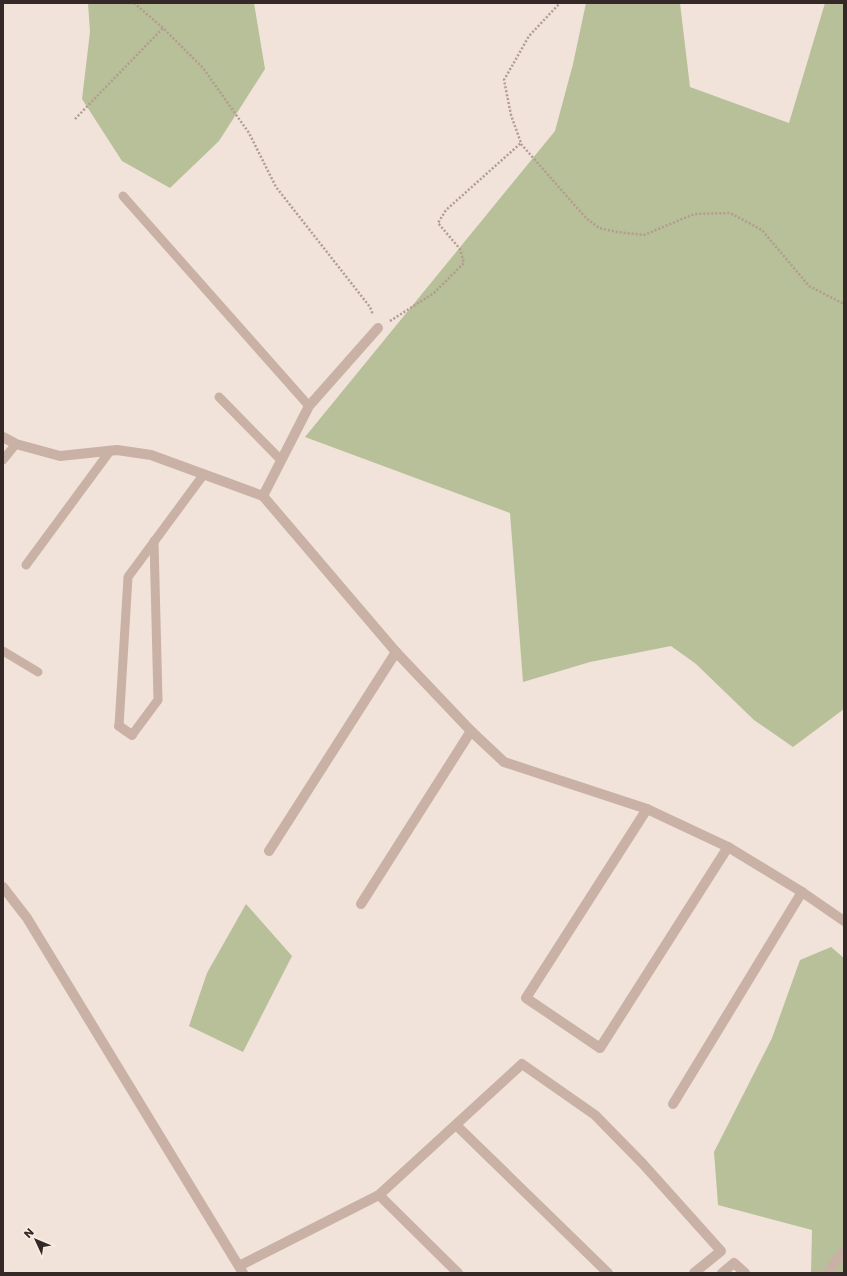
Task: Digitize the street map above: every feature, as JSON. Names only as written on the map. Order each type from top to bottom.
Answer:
[{"type":"street","points":[[263,496],[309,406],[378,328]]},
{"type":"street","points":[[3,437],[16,444],[60,456],[117,450],[151,455],[263,496],[396,652],[471,731],[504,762],[647,809],[728,847],[802,892],[844,921]]},
{"type":"street","points":[[269,851],[396,652]]},
{"type":"street","points":[[119,726],[132,735]]},
{"type":"street","points":[[361,904],[471,731]]},
{"type":"street","points":[[647,809],[526,998],[600,1048],[728,847]]},
{"type":"street","points":[[3,887],[27,918],[241,1270],[379,1195],[522,1064],[595,1115],[643,1164],[721,1251],[694,1273]]},
{"type":"street","points":[[673,1104],[802,892]]},
{"type":"street","points":[[456,1125],[608,1273]]},
{"type":"street","points":[[379,1195],[458,1273]]},
{"type":"street","points":[[827,1273],[844,1251]]},
{"type":"street","points":[[722,1273],[734,1263],[745,1273]]},
{"type":"lane","points":[[123,196],[309,406]]},
{"type":"lane","points":[[219,397],[281,460]]},
{"type":"lane","points":[[3,460],[16,444]]},
{"type":"lane","points":[[26,565],[110,451]]},
{"type":"lane","points":[[119,726],[128,577],[204,474]]},
{"type":"lane","points":[[132,735],[158,700],[154,541]]},
{"type":"lane","points":[[3,651],[38,672]]},
{"type":"path","points":[[134,3],[163,28],[203,68],[245,126],[276,187],[370,306],[378,328],[434,293],[464,263],[460,249],[438,223],[446,210],[521,144]]},
{"type":"path","points":[[560,3],[529,36],[504,80],[511,115],[521,144],[586,218],[599,228],[644,235],[694,214],[730,213],[762,230],[809,286],[844,304]]},
{"type":"path","points":[[75,119],[163,28]]},
{"type":"green space","points":[[88,3],[254,3],[265,69],[219,141],[170,188],[122,161],[82,99],[90,32]]},
{"type":"green space","points":[[586,3],[680,3],[690,87],[789,123],[825,3],[844,3],[844,709],[793,747],[754,720],[696,664],[671,646],[590,662],[523,682],[510,513],[305,437],[555,131],[573,64]]},
{"type":"green space","points":[[246,904],[292,956],[243,1052],[189,1026],[207,973]]},
{"type":"green space","points":[[831,947],[844,958],[844,1273],[811,1273],[812,1230],[718,1205],[714,1152],[772,1038],[800,960]]}]
